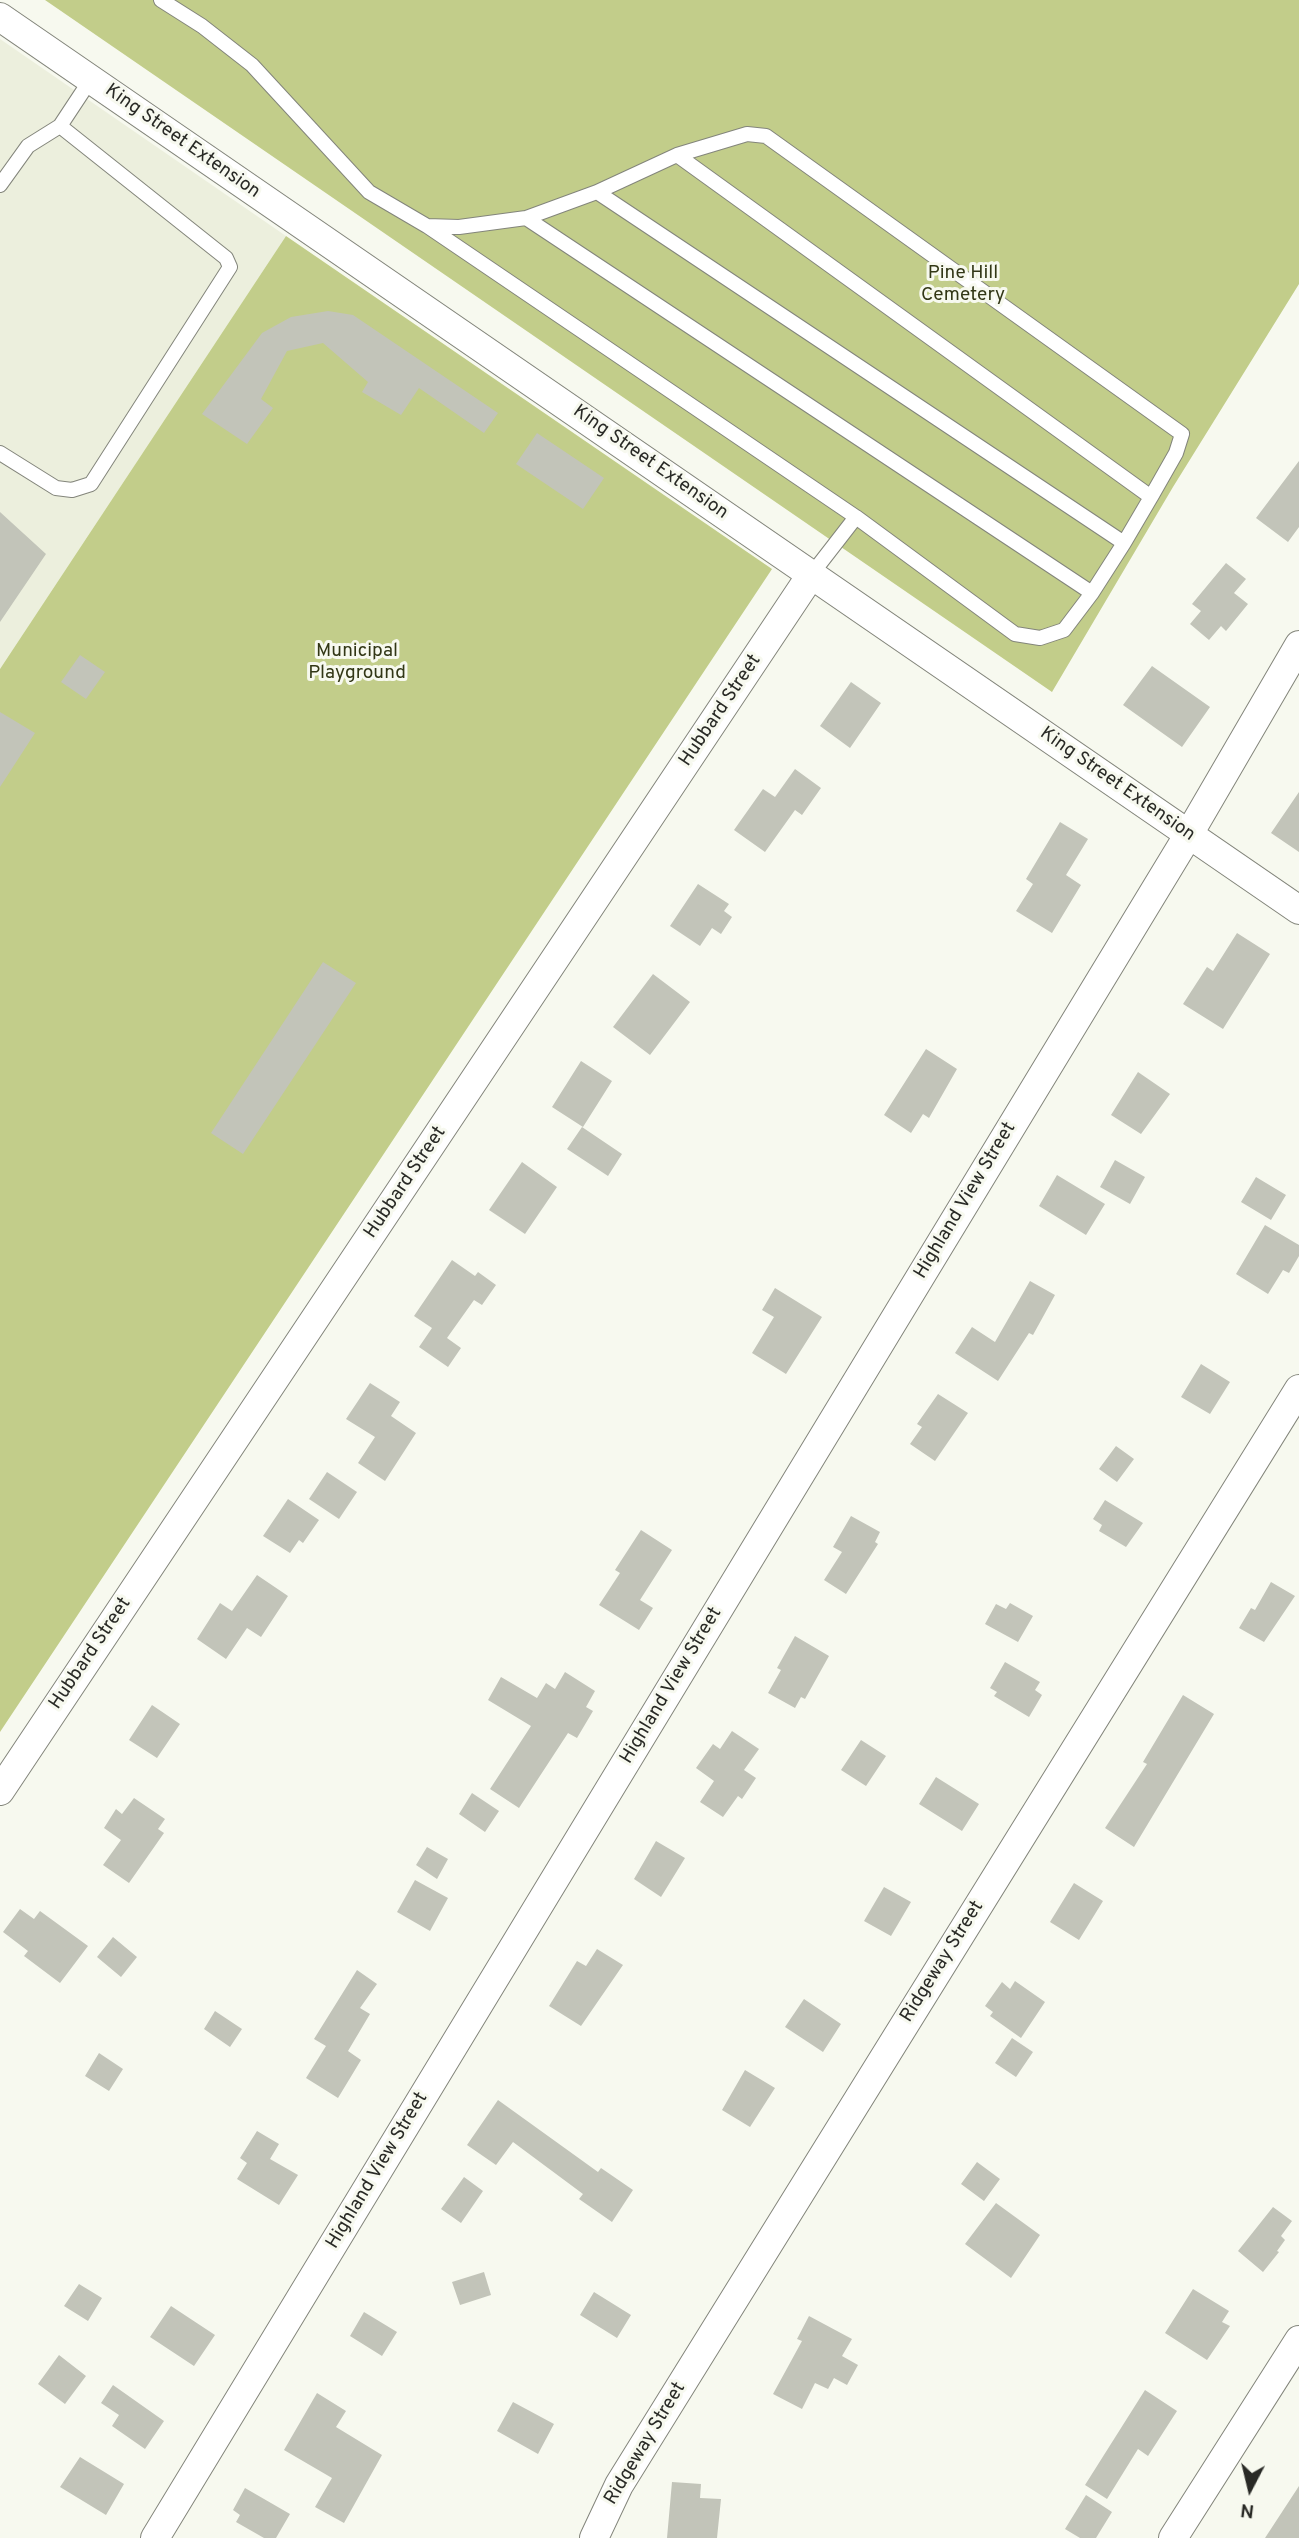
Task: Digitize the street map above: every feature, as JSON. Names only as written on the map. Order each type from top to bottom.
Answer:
[{"type":"street","name":"King Street Extension","points":[[0,17],[1299,910]]},
{"type":"street","name":"Hubbard Street","points":[[0,1791],[811,575]]},
{"type":"street","name":"Highland View Street","points":[[155,2538],[1189,834],[1299,645]]},
{"type":"street","name":"Ridgeway Street","points":[[594,2538],[619,2484],[1299,1389]]},
{"type":"street","points":[[1173,2538],[1299,2340]]},
{"type":"lane","points":[[161,0],[202,26],[252,65],[369,191],[427,226],[856,517],[1014,634],[1040,638],[1064,630],[1124,543],[1177,453],[1182,433],[766,136],[747,134],[677,155],[597,192],[526,218],[459,227],[427,226]]},
{"type":"lane","points":[[0,185],[28,146],[60,126],[91,79]]},
{"type":"lane","points":[[0,453],[56,488],[72,490],[91,484],[230,267],[226,258],[60,126]]},
{"type":"lane","points":[[677,155],[1151,497]]},
{"type":"lane","points":[[597,192],[1124,543]]},
{"type":"lane","points":[[526,218],[1092,593]]},
{"type":"lane","points":[[811,575],[856,517]]},
{"type":"shaded area","points":[[0,39],[286,236],[0,669]]},
{"type":"green space","name":"Pine Hill Cemetery","points":[[45,0],[1299,0],[1299,284],[1173,487],[1052,692]]},
{"type":"green space","name":"Municipal Playground","points":[[286,236],[772,569],[0,1732],[0,669]]},
{"type":"building","points":[[328,311],[353,315],[498,413],[484,433],[419,388],[401,415],[362,392],[368,382],[323,343],[287,351],[261,399],[273,408],[247,444],[202,414],[262,333],[291,317]]},
{"type":"building","points":[[537,433],[604,478],[583,509],[516,464]]},
{"type":"building","points":[[1299,461],[1299,527],[1288,542],[1256,518]]},
{"type":"building","points":[[0,512],[46,554],[0,622]]},
{"type":"building","points":[[1226,563],[1246,579],[1234,593],[1248,604],[1226,631],[1221,626],[1209,640],[1190,624],[1201,611],[1192,604]]},
{"type":"building","points":[[80,655],[105,672],[86,699],[61,682]]},
{"type":"building","points":[[1152,666],[1210,707],[1182,747],[1123,705]]},
{"type":"building","points":[[851,682],[881,703],[850,748],[820,726]]},
{"type":"building","points":[[0,712],[35,733],[0,787]]},
{"type":"building","points":[[795,769],[821,788],[802,815],[795,810],[765,852],[734,830],[763,789],[775,797]]},
{"type":"building","points":[[1299,792],[1299,852],[1271,833]]},
{"type":"building","points":[[1060,822],[1088,839],[1066,875],[1081,885],[1052,933],[1016,911],[1033,884],[1026,879]]},
{"type":"building","points":[[698,884],[729,904],[724,911],[732,917],[721,934],[712,928],[700,946],[670,926]]},
{"type":"building","points":[[1237,933],[1270,954],[1223,1029],[1183,1004],[1207,967],[1213,971]]},
{"type":"building","points":[[323,962],[356,983],[243,1154],[211,1133]]},
{"type":"building","points":[[653,974],[690,1002],[650,1055],[613,1027]]},
{"type":"building","points":[[926,1049],[957,1069],[929,1118],[923,1114],[911,1133],[884,1115]]},
{"type":"building","points":[[581,1061],[612,1081],[583,1127],[552,1107]]},
{"type":"building","points":[[1138,1072],[1170,1094],[1141,1134],[1111,1115]]},
{"type":"building","points":[[582,1127],[622,1154],[608,1176],[567,1149]]},
{"type":"building","points":[[1115,1160],[1145,1177],[1130,1204],[1100,1187]]},
{"type":"building","points":[[522,1162],[557,1187],[525,1234],[489,1210]]},
{"type":"building","points":[[1057,1175],[1105,1204],[1086,1235],[1039,1206]]},
{"type":"building","points":[[1256,1177],[1286,1195],[1271,1220],[1241,1202]]},
{"type":"building","points":[[1265,1225],[1299,1245],[1299,1256],[1289,1273],[1283,1270],[1268,1294],[1236,1274]]},
{"type":"building","points":[[452,1260],[475,1276],[478,1272],[496,1285],[482,1305],[474,1300],[447,1338],[461,1348],[448,1367],[419,1347],[432,1328],[414,1316]]},
{"type":"building","points":[[1030,1281],[1055,1295],[1033,1335],[1029,1333],[998,1381],[955,1353],[972,1327],[995,1342]]},
{"type":"building","points":[[775,1288],[822,1317],[786,1374],[752,1353],[774,1317],[762,1310]]},
{"type":"building","points":[[1201,1364],[1230,1382],[1210,1414],[1181,1397]]},
{"type":"building","points":[[370,1383],[400,1402],[391,1416],[416,1433],[385,1481],[358,1463],[375,1437],[346,1419]]},
{"type":"building","points":[[938,1394],[968,1413],[935,1461],[910,1444],[922,1427],[917,1424]]},
{"type":"building","points":[[1116,1446],[1134,1459],[1117,1482],[1099,1469]]},
{"type":"building","points":[[327,1472],[357,1492],[339,1519],[309,1499]]},
{"type":"building","points":[[288,1499],[319,1520],[303,1543],[299,1540],[290,1553],[263,1536]]},
{"type":"building","points":[[1105,1500],[1143,1523],[1126,1547],[1099,1531],[1102,1525],[1093,1519]]},
{"type":"building","points":[[851,1516],[880,1532],[875,1542],[878,1544],[846,1594],[824,1580],[842,1552],[833,1547]]},
{"type":"building","points":[[641,1530],[672,1550],[640,1600],[653,1608],[639,1630],[599,1605],[620,1573],[615,1570]]},
{"type":"building","points":[[257,1575],[288,1596],[261,1637],[247,1628],[226,1659],[197,1639],[220,1603],[232,1611]]},
{"type":"building","points":[[1271,1582],[1295,1596],[1264,1642],[1239,1628],[1251,1608],[1255,1610]]},
{"type":"building","points":[[1010,1603],[1033,1616],[1018,1642],[985,1624],[996,1604],[1006,1609]]},
{"type":"building","points":[[795,1636],[829,1656],[805,1699],[801,1697],[795,1708],[768,1693],[781,1670],[777,1668]]},
{"type":"building","points":[[1005,1662],[1040,1682],[1035,1690],[1042,1695],[1029,1717],[994,1696],[997,1692],[990,1688]]},
{"type":"building","points":[[565,1672],[595,1691],[586,1707],[593,1711],[577,1738],[568,1733],[519,1808],[490,1789],[531,1726],[488,1700],[501,1677],[537,1698],[546,1683],[555,1689]]},
{"type":"building","points":[[1183,1695],[1214,1714],[1134,1847],[1105,1828],[1147,1764],[1143,1762]]},
{"type":"building","points":[[152,1705],[180,1724],[157,1758],[129,1740]]},
{"type":"building","points":[[732,1731],[759,1749],[744,1770],[756,1778],[742,1799],[738,1796],[723,1817],[700,1802],[714,1781],[696,1768],[713,1744],[720,1749]]},
{"type":"building","points":[[861,1740],[886,1756],[866,1786],[841,1770]]},
{"type":"building","points":[[936,1777],[979,1804],[962,1831],[919,1804]]},
{"type":"building","points":[[472,1793],[499,1811],[485,1832],[459,1814]]},
{"type":"building","points":[[134,1798],[165,1819],[158,1829],[164,1833],[129,1883],[103,1865],[121,1840],[104,1828],[116,1809],[122,1814]]},
{"type":"building","points":[[656,1841],[685,1858],[661,1897],[634,1879]]},
{"type":"building","points":[[427,1847],[448,1859],[437,1879],[416,1865]]},
{"type":"building","points":[[415,1880],[448,1898],[430,1931],[397,1912]]},
{"type":"building","points":[[1074,1883],[1103,1901],[1079,1940],[1050,1922]]},
{"type":"building","points":[[884,1887],[911,1902],[891,1936],[864,1921]]},
{"type":"building","points":[[20,1909],[34,1919],[40,1911],[88,1946],[60,1983],[24,1956],[28,1951],[3,1932]]},
{"type":"building","points":[[113,1937],[137,1957],[121,1977],[97,1957]]},
{"type":"building","points":[[597,1949],[623,1965],[581,2026],[549,2006],[577,1961],[586,1966]]},
{"type":"building","points":[[357,1970],[377,1984],[360,2008],[370,2014],[348,2051],[361,2060],[338,2098],[306,2078],[326,2046],[314,2039]]},
{"type":"building","points":[[1015,1981],[1045,2002],[1021,2038],[990,2016],[993,2012],[985,2006],[1002,1982],[1010,1989]]},
{"type":"building","points":[[804,1999],[841,2024],[823,2052],[785,2027]]},
{"type":"building","points":[[215,2011],[242,2029],[230,2047],[204,2029]]},
{"type":"building","points":[[1012,2038],[1033,2052],[1016,2077],[995,2063]]},
{"type":"building","points":[[99,2053],[123,2069],[109,2091],[85,2076]]},
{"type":"building","points":[[745,2070],[775,2088],[750,2127],[722,2110]]},
{"type":"building","points":[[498,2100],[598,2172],[601,2168],[633,2190],[612,2222],[579,2199],[583,2194],[513,2142],[496,2165],[467,2145]]},
{"type":"building","points":[[257,2131],[279,2144],[270,2159],[298,2175],[279,2205],[237,2179],[247,2163],[240,2158]]},
{"type":"building","points":[[977,2162],[1000,2179],[984,2201],[961,2184]]},
{"type":"building","points":[[464,2177],[483,2191],[461,2223],[441,2209]]},
{"type":"building","points":[[996,2203],[1040,2235],[1011,2278],[965,2244]]},
{"type":"building","points":[[1273,2207],[1292,2221],[1281,2236],[1285,2240],[1277,2251],[1279,2252],[1263,2272],[1238,2251]]},
{"type":"building","points":[[484,2272],[491,2295],[460,2305],[452,2282]]},
{"type":"building","points":[[79,2284],[102,2298],[88,2321],[64,2306]]},
{"type":"building","points":[[1193,2289],[1229,2311],[1222,2322],[1230,2326],[1207,2360],[1165,2333]]},
{"type":"building","points":[[594,2292],[631,2315],[617,2338],[580,2315]]},
{"type":"building","points":[[171,2306],[215,2335],[194,2366],[150,2337]]},
{"type":"building","points":[[364,2312],[397,2332],[382,2356],[350,2336]]},
{"type":"building","points":[[809,2316],[852,2339],[842,2356],[858,2365],[847,2385],[834,2378],[828,2389],[815,2383],[802,2409],[773,2394],[802,2341],[797,2339]]},
{"type":"building","points":[[59,2355],[86,2376],[65,2404],[38,2384]]},
{"type":"building","points":[[113,2385],[164,2421],[145,2449],[112,2426],[119,2415],[101,2403]]},
{"type":"building","points":[[1145,2390],[1177,2411],[1148,2456],[1138,2449],[1107,2499],[1085,2485]]},
{"type":"building","points":[[317,2393],[346,2411],[336,2427],[382,2455],[344,2523],[315,2507],[332,2478],[284,2450]]},
{"type":"building","points":[[513,2402],[554,2424],[538,2454],[497,2431]]},
{"type":"building","points":[[80,2457],[124,2484],[106,2515],[60,2487]]},
{"type":"building","points":[[672,2482],[701,2484],[700,2498],[721,2499],[717,2538],[667,2538]]},
{"type":"building","points":[[1299,2486],[1299,2538],[1265,2538]]},
{"type":"building","points":[[245,2488],[290,2514],[276,2538],[264,2538],[236,2522],[240,2515],[233,2510]]},
{"type":"building","points":[[1086,2495],[1112,2512],[1096,2538],[1080,2538],[1065,2529]]}]
